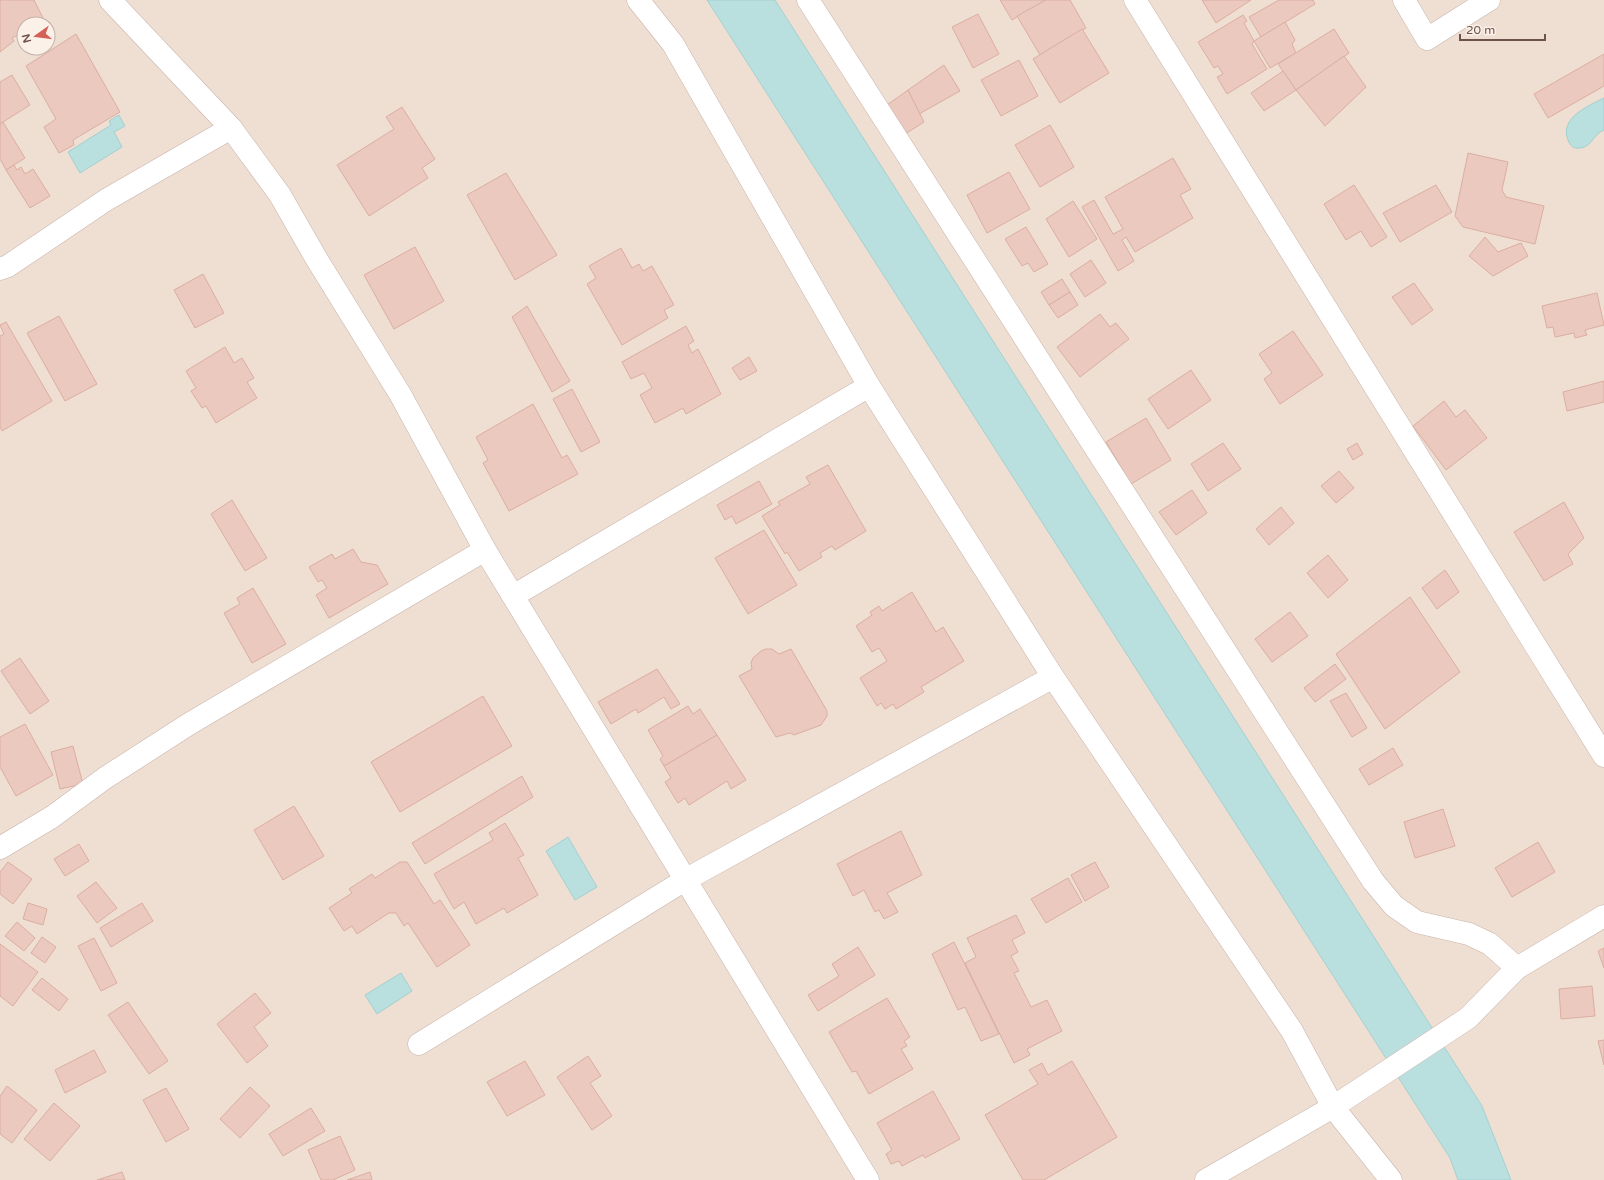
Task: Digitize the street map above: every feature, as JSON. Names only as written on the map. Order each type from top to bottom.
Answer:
[{"type":"street","points":[[110,0],[232,128],[280,195],[400,394],[485,550],[868,1180]]},
{"type":"street","points":[[638,0],[673,44],[869,386],[1053,677],[1292,1031],[1333,1107],[1391,1180]]},
{"type":"street","points":[[808,0],[1373,881],[1394,906],[1417,922],[1469,934],[1490,944],[1517,968]]},
{"type":"street","points":[[1135,0],[1604,756]]},
{"type":"street","points":[[1404,0],[1427,39],[1489,0]]},
{"type":"street","points":[[0,269],[8,266],[106,200],[232,128]]},
{"type":"street","points":[[513,596],[869,386]]},
{"type":"street","points":[[0,848],[52,817],[105,778],[189,724],[485,550]]},
{"type":"street","points":[[419,1044],[685,880],[1053,677]]},
{"type":"street","points":[[1206,1180],[1333,1107],[1366,1086],[1468,1018],[1517,968],[1604,916]]},
{"type":"shaded area","points":[[0,0],[707,0],[1450,1158],[1458,1180],[0,1180]]},
{"type":"shaded area","points":[[775,0],[1604,0],[1604,1180],[1511,1180],[1482,1106]]},
{"type":"water","points":[[707,0],[775,0],[1482,1106],[1511,1180],[1458,1180],[1450,1158]]},
{"type":"water","points":[[1604,98],[1604,130],[1597,134],[1590,143],[1584,147],[1572,147],[1566,132],[1571,119],[1583,109]]},
{"type":"water","points":[[119,115],[125,126],[114,132],[122,147],[80,173],[68,152],[111,125],[109,121]]},
{"type":"water","points":[[568,837],[597,887],[575,900],[546,851]]},
{"type":"water","points":[[401,973],[412,991],[377,1014],[365,995]]},
{"type":"building","points":[[0,0],[34,0],[42,16],[16,16],[16,36],[12,38],[14,41],[0,52]]},
{"type":"building","points":[[1000,0],[1046,0],[1012,20]]},
{"type":"building","points":[[1046,0],[1070,0],[1086,28],[1040,55],[1017,16]]},
{"type":"building","points":[[1202,0],[1251,0],[1216,23]]},
{"type":"building","points":[[1279,0],[1313,0],[1315,4],[1261,37],[1249,17]]},
{"type":"building","points":[[978,14],[999,54],[973,68],[952,27]]},
{"type":"building","points":[[1243,15],[1247,21],[1244,23],[1254,41],[1252,44],[1267,69],[1227,94],[1217,77],[1223,74],[1218,66],[1214,68],[1198,42]]},
{"type":"building","points":[[1285,22],[1295,40],[1292,44],[1296,53],[1270,68],[1254,41]]},
{"type":"building","points":[[1082,29],[1109,73],[1060,103],[1033,59]]},
{"type":"building","points":[[1334,29],[1349,53],[1296,90],[1278,64]]},
{"type":"building","points":[[76,34],[120,112],[73,140],[74,145],[59,153],[44,127],[56,119],[26,66],[42,56],[56,56],[56,47]]},
{"type":"building","points":[[1604,54],[1604,86],[1548,118],[1534,94]]},
{"type":"building","points":[[1344,56],[1366,87],[1325,126],[1296,90]]},
{"type":"building","points":[[1019,60],[1038,96],[1001,116],[981,80]]},
{"type":"building","points":[[944,65],[960,91],[919,114],[908,90]]},
{"type":"building","points":[[1283,71],[1296,90],[1264,111],[1251,93]]},
{"type":"building","points":[[12,75],[30,105],[0,124],[0,82]]},
{"type":"building","points":[[908,90],[924,122],[905,134],[887,105]]},
{"type":"building","points":[[402,107],[435,159],[422,168],[428,178],[369,216],[337,165],[394,129],[386,117]]},
{"type":"building","points":[[3,122],[25,158],[6,170],[0,159],[0,124]]},
{"type":"building","points":[[1050,125],[1074,167],[1040,187],[1015,145]]},
{"type":"building","points":[[1468,153],[1508,162],[1502,190],[1506,197],[1544,206],[1535,244],[1463,227],[1455,216]]},
{"type":"building","points":[[1173,158],[1191,189],[1180,195],[1193,218],[1135,252],[1126,237],[1122,240],[1134,261],[1118,271],[1082,207],[1094,200],[1113,234],[1123,229],[1105,197]]},
{"type":"building","points":[[14,165],[17,170],[21,167],[25,174],[33,169],[50,196],[30,208],[6,170]]},
{"type":"building","points":[[1009,172],[1030,209],[987,233],[967,195]]},
{"type":"building","points":[[506,173],[557,255],[515,280],[467,195]]},
{"type":"building","points":[[1354,185],[1387,237],[1371,247],[1361,231],[1346,240],[1324,204]]},
{"type":"building","points":[[1436,185],[1452,212],[1400,242],[1383,213]]},
{"type":"building","points":[[1073,201],[1097,239],[1069,257],[1046,219]]},
{"type":"building","points":[[1026,227],[1048,264],[1034,272],[1028,263],[1022,266],[1005,239]]},
{"type":"building","points":[[1485,237],[1498,252],[1521,243],[1528,256],[1493,276],[1469,256]]},
{"type":"building","points":[[415,247],[444,301],[394,329],[364,275]]},
{"type":"building","points":[[621,248],[632,268],[639,264],[643,271],[652,266],[674,305],[664,310],[668,318],[622,345],[587,284],[596,278],[589,266]]},
{"type":"building","points":[[1091,260],[1106,283],[1085,297],[1070,274]]},
{"type":"building","points":[[203,274],[224,313],[195,328],[174,290]]},
{"type":"building","points":[[1062,279],[1070,292],[1049,305],[1041,292]]},
{"type":"building","points":[[1414,283],[1433,310],[1412,325],[1392,297]]},
{"type":"building","points":[[1070,292],[1078,305],[1058,318],[1049,305]]},
{"type":"building","points":[[1597,293],[1604,325],[1585,330],[1587,335],[1575,338],[1574,333],[1555,337],[1553,327],[1547,328],[1542,306]]},
{"type":"building","points":[[527,306],[570,381],[552,392],[512,317]]},
{"type":"building","points":[[1100,314],[1110,327],[1116,323],[1129,339],[1080,377],[1057,347]]},
{"type":"building","points":[[59,316],[97,384],[65,401],[27,333]]},
{"type":"building","points":[[6,322],[52,401],[2,431],[0,427],[0,336],[4,334],[0,325]]},
{"type":"building","points":[[686,326],[694,341],[688,345],[692,353],[698,349],[721,394],[686,414],[683,408],[655,423],[640,395],[652,388],[644,373],[631,379],[622,362]]},
{"type":"building","points":[[1293,331],[1323,375],[1280,404],[1264,379],[1272,373],[1259,354]]},
{"type":"building","points":[[225,347],[234,363],[242,358],[254,378],[247,382],[257,398],[216,423],[206,406],[202,408],[191,391],[196,388],[186,371]]},
{"type":"building","points":[[749,357],[757,371],[740,380],[732,368]]},
{"type":"building","points":[[1191,370],[1211,400],[1168,429],[1148,399]]},
{"type":"building","points":[[1604,381],[1604,402],[1567,411],[1563,392]]},
{"type":"building","points":[[572,389],[600,442],[581,452],[553,399]]},
{"type":"building","points":[[1444,401],[1456,417],[1465,410],[1487,438],[1446,470],[1413,426]]},
{"type":"building","points":[[533,404],[562,458],[567,455],[578,474],[509,511],[483,463],[488,460],[476,437]]},
{"type":"building","points":[[1146,418],[1171,460],[1131,484],[1106,442]]},
{"type":"building","points":[[1223,443],[1241,469],[1208,491],[1191,464]]},
{"type":"building","points":[[1357,443],[1363,454],[1353,460],[1347,449]]},
{"type":"building","points":[[828,465],[866,531],[835,550],[832,546],[820,553],[822,557],[799,571],[787,552],[785,554],[762,516],[780,505],[778,502],[810,484],[806,477]]},
{"type":"building","points":[[1339,471],[1354,488],[1336,503],[1321,486]]},
{"type":"building","points":[[759,481],[772,504],[736,524],[732,516],[725,520],[717,505]]},
{"type":"building","points":[[1192,490],[1207,513],[1176,535],[1159,512]]},
{"type":"building","points":[[232,500],[267,558],[245,571],[211,514]]},
{"type":"building","points":[[1564,502],[1584,538],[1568,554],[1573,564],[1544,581],[1514,532]]},
{"type":"building","points":[[1281,507],[1294,523],[1269,545],[1256,529]]},
{"type":"building","points":[[764,530],[797,585],[748,614],[715,558]]},
{"type":"building","points":[[353,549],[361,562],[377,565],[388,584],[329,618],[316,595],[327,588],[322,580],[318,582],[309,567],[332,554],[335,559]]},
{"type":"building","points":[[1328,555],[1348,580],[1328,598],[1307,573]]},
{"type":"building","points":[[1445,570],[1459,592],[1437,609],[1422,588]]},
{"type":"building","points":[[253,588],[286,644],[252,663],[224,613],[240,604],[237,598]]},
{"type":"building","points":[[912,592],[936,632],[943,627],[964,661],[921,687],[924,692],[896,709],[893,704],[885,709],[881,703],[877,706],[860,678],[887,661],[879,648],[872,652],[856,626],[872,615],[870,612],[879,606],[882,611]]},
{"type":"building","points":[[1410,597],[1460,672],[1385,729],[1336,654]]},
{"type":"building","points":[[1290,612],[1308,636],[1272,662],[1255,639]]},
{"type":"building","points":[[772,649],[779,654],[791,649],[827,711],[827,716],[821,725],[794,735],[790,733],[776,737],[739,676],[752,669],[751,663],[753,658],[761,651]]},
{"type":"building","points":[[20,658],[49,701],[30,714],[1,671]]},
{"type":"building","points":[[1335,664],[1346,679],[1315,702],[1304,688]]},
{"type":"building","points":[[657,669],[680,704],[671,709],[664,697],[638,713],[636,709],[611,724],[598,702]]},
{"type":"building","points":[[1346,693],[1367,728],[1352,737],[1330,701]]},
{"type":"building","points":[[483,696],[512,746],[400,812],[371,762]]},
{"type":"building","points":[[688,706],[693,714],[700,709],[717,735],[664,766],[660,759],[663,756],[648,730]]},
{"type":"building","points":[[25,724],[53,775],[16,796],[0,767],[0,737]]},
{"type":"building","points":[[717,735],[746,780],[731,789],[727,781],[689,805],[685,798],[678,803],[665,782],[671,778],[664,766]]},
{"type":"building","points":[[73,746],[83,784],[60,789],[51,752]]},
{"type":"building","points":[[1393,748],[1403,765],[1369,785],[1359,769]]},
{"type":"building","points":[[522,776],[533,797],[425,864],[412,843]]},
{"type":"building","points":[[294,806],[324,856],[283,880],[254,830]]},
{"type":"building","points":[[1443,809],[1455,846],[1415,858],[1404,822]]},
{"type":"building","points":[[505,823],[524,855],[518,858],[538,895],[507,913],[504,908],[476,924],[464,902],[454,909],[434,874],[493,840],[489,833]]},
{"type":"building","points":[[901,831],[922,875],[887,893],[898,912],[884,919],[879,910],[875,912],[864,890],[853,896],[837,864]]},
{"type":"building","points":[[1538,842],[1555,872],[1512,897],[1495,868]]},
{"type":"building","points":[[79,844],[89,861],[65,876],[54,859]]},
{"type":"building","points":[[8,862],[32,879],[13,904],[0,894],[0,872]]},
{"type":"building","points":[[400,862],[407,862],[434,904],[440,900],[470,945],[437,967],[408,923],[404,926],[396,913],[389,913],[357,934],[352,926],[344,931],[329,908],[352,893],[349,889],[372,874],[375,878]]},
{"type":"building","points":[[1095,862],[1109,887],[1085,901],[1071,875]]},
{"type":"building","points":[[1068,878],[1082,902],[1046,923],[1031,899]]},
{"type":"building","points":[[96,882],[117,908],[97,923],[77,896]]},
{"type":"building","points":[[28,903],[47,909],[43,925],[23,919]]},
{"type":"building","points":[[142,903],[153,921],[111,947],[100,928]]},
{"type":"building","points":[[1016,915],[1025,933],[1012,940],[1018,952],[1011,956],[1019,971],[1014,973],[1031,1007],[1047,1000],[1062,1031],[1027,1049],[1030,1055],[1014,1063],[965,963],[976,957],[967,938]]},
{"type":"building","points":[[17,922],[35,938],[24,951],[5,936]]},
{"type":"building","points":[[42,937],[56,947],[45,963],[31,953]]},
{"type":"building","points":[[94,938],[117,983],[101,991],[78,946]]},
{"type":"building","points":[[954,942],[999,1034],[981,1041],[965,1007],[958,1010],[932,954]]},
{"type":"building","points":[[0,944],[38,972],[13,1006],[0,996]]},
{"type":"building","points":[[858,947],[875,975],[818,1011],[808,995],[839,976],[832,964]]},
{"type":"building","points":[[1604,948],[1604,968],[1598,951]]},
{"type":"building","points":[[42,978],[68,999],[59,1011],[32,990]]},
{"type":"building","points":[[1592,986],[1595,1016],[1561,1019],[1559,989]]},
{"type":"building","points":[[255,993],[271,1013],[254,1027],[268,1046],[247,1063],[217,1024]]},
{"type":"building","points":[[887,998],[910,1037],[904,1041],[907,1046],[901,1049],[913,1069],[869,1094],[856,1071],[852,1072],[829,1032]]},
{"type":"building","points":[[128,1002],[168,1061],[149,1074],[108,1015]]},
{"type":"building","points":[[1604,1040],[1604,1065],[1598,1041]]},
{"type":"building","points":[[94,1050],[106,1072],[65,1093],[55,1070]]},
{"type":"building","points":[[588,1056],[601,1076],[590,1083],[612,1116],[592,1130],[557,1077]]},
{"type":"building","points":[[525,1061],[545,1095],[507,1116],[487,1082]]},
{"type":"building","points":[[1072,1061],[1117,1137],[1044,1180],[1023,1180],[985,1115],[1038,1084],[1029,1070],[1042,1063],[1048,1075]]},
{"type":"building","points":[[7,1086],[37,1110],[12,1143],[0,1134],[0,1096]]},
{"type":"building","points":[[250,1087],[270,1106],[240,1138],[220,1119]]},
{"type":"building","points":[[166,1088],[189,1129],[166,1142],[143,1100]]},
{"type":"building","points":[[933,1091],[960,1139],[925,1158],[923,1155],[902,1166],[899,1161],[891,1164],[886,1154],[892,1150],[877,1123]]},
{"type":"building","points":[[54,1103],[80,1126],[50,1161],[24,1139]]},
{"type":"building","points":[[311,1108],[325,1131],[283,1156],[269,1134]]},
{"type":"building","points":[[340,1136],[355,1170],[333,1180],[321,1180],[308,1150]]},
{"type":"building","points":[[122,1172],[125,1180],[97,1180]]},
{"type":"building","points":[[370,1172],[372,1180],[347,1180]]}]
